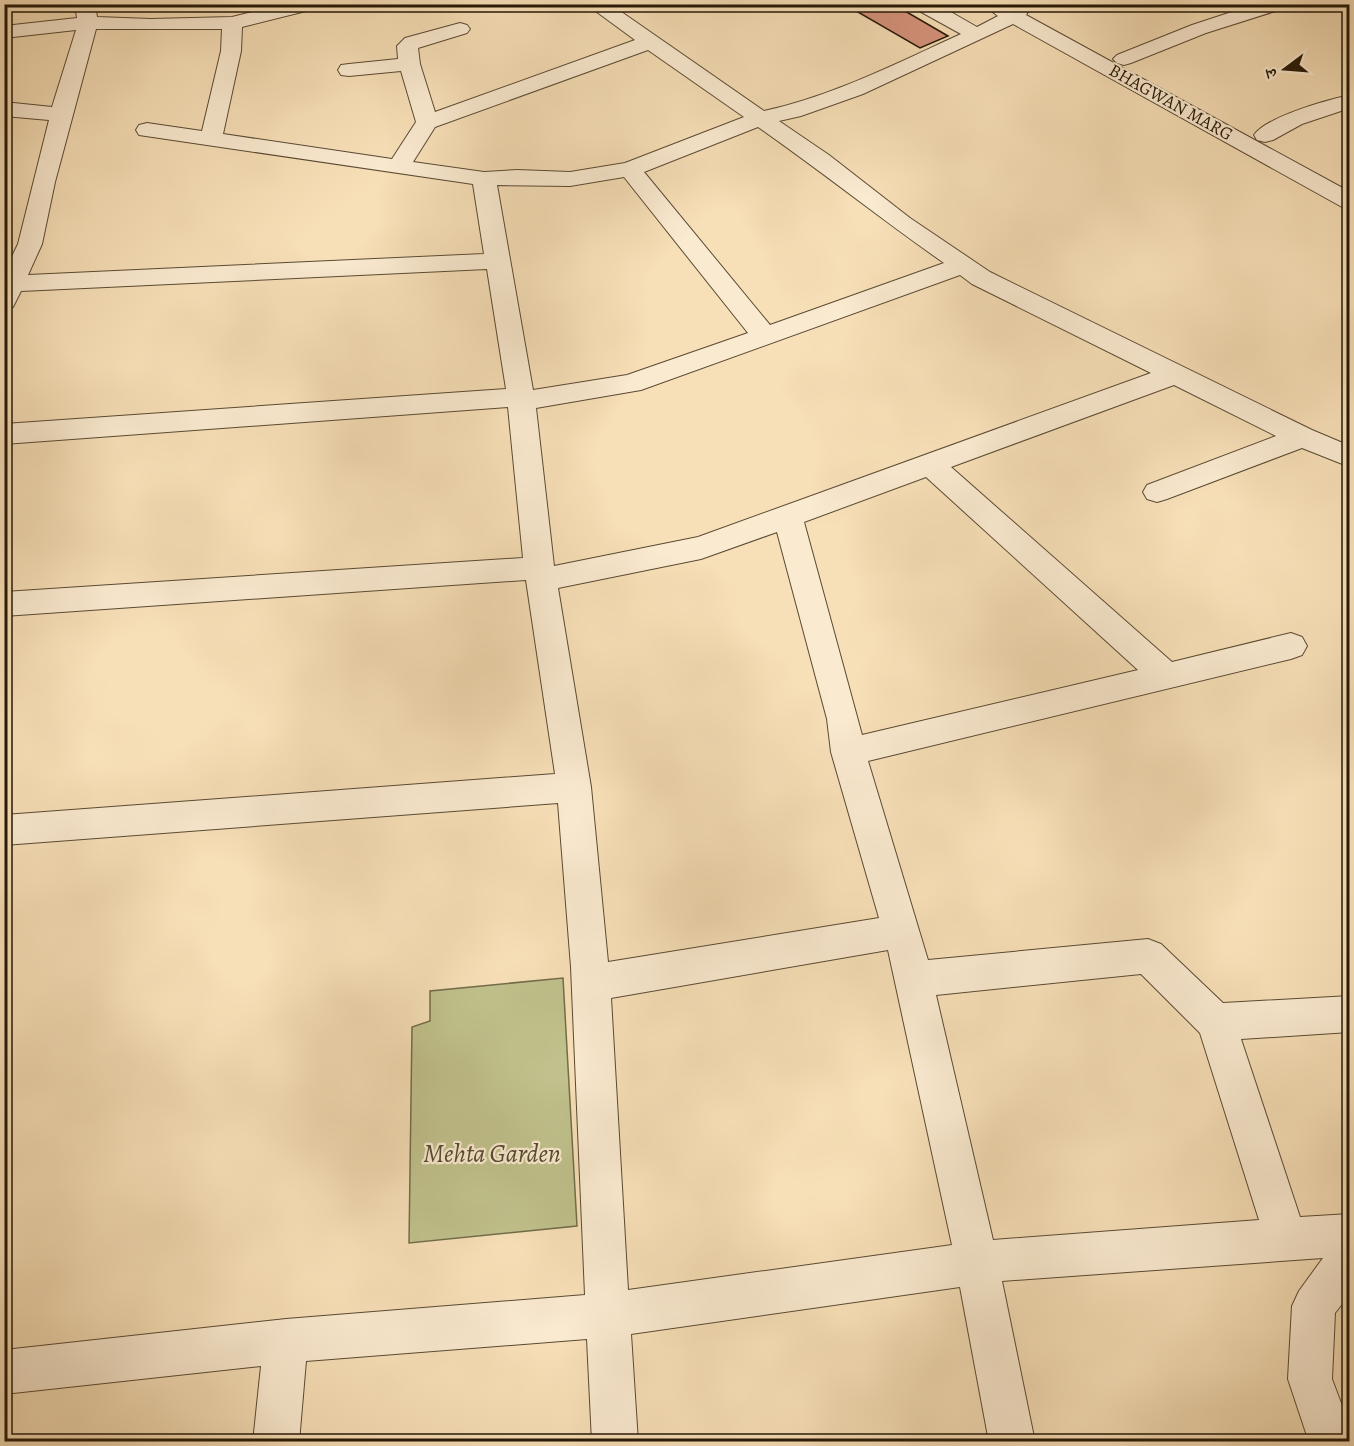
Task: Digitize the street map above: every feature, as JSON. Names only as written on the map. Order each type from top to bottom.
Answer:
[{"type":"street","points":[[4,32],[87,14],[151,26],[232,23],[311,4]]},
{"type":"street","points":[[921,4],[977,35]]},
{"type":"street","name":"BHAGWAN MARG","points":[[991,4],[1020,9],[1124,59],[1350,183]]},
{"type":"street","points":[[1124,59],[1219,23],[1278,4]]},
{"type":"street","points":[[605,6],[650,42],[761,118],[981,278],[1302,437],[1350,457]]},
{"type":"street","points":[[147,130],[484,179],[517,177],[570,179],[630,169],[761,118],[793,111],[855,89],[977,35],[1020,9]]},
{"type":"street","name":"BHAGWAN MARG","points":[[1020,9],[1350,202]]},
{"type":"street","points":[[1199,11],[1219,23]]},
{"type":"street","points":[[87,14],[43,182],[30,244],[14,258],[8,293],[498,261]]},
{"type":"street","points":[[211,139],[231,51],[232,23]]},
{"type":"street","points":[[427,122],[409,64],[407,46],[412,42],[460,29]]},
{"type":"street","points":[[399,165],[427,122],[650,42]]},
{"type":"street","points":[[349,70],[409,64]]},
{"type":"street","points":[[1265,135],[1294,118],[1350,101]]},
{"type":"street","points":[[4,109],[62,115]]},
{"type":"street","points":[[630,169],[764,335]]},
{"type":"street","points":[[484,179],[520,399],[540,574],[574,787],[591,983],[615,1442]]},
{"type":"street","points":[[4,434],[520,399],[631,384],[963,265]]},
{"type":"street","points":[[4,604],[540,574],[701,548],[1176,374]]},
{"type":"street","points":[[1157,492],[1302,437]]},
{"type":"street","points":[[930,464],[1166,676]]},
{"type":"street","points":[[788,518],[843,718],[848,752],[913,979],[977,1263],[1012,1442]]},
{"type":"street","points":[[848,752],[1291,646]]},
{"type":"street","points":[[4,830],[574,787]]},
{"type":"street","points":[[591,983],[901,931]]},
{"type":"street","points":[[913,979],[1148,956],[1216,1022],[1286,1239]]},
{"type":"street","points":[[1216,1022],[1350,1014]]},
{"type":"street","points":[[4,1372],[286,1341],[608,1315],[1019,1258],[1350,1235]]},
{"type":"street","points":[[1332,1442],[1310,1379],[1314,1306],[1350,1258]]},
{"type":"street","points":[[276,1442],[286,1341]]},
{"type":"green space","name":"Mehta Garden","points":[[563,978],[577,1226],[409,1243],[412,1027],[430,1021],[430,991]]},
{"type":"building","points":[[844,4],[893,4],[948,36],[920,48]]}]
